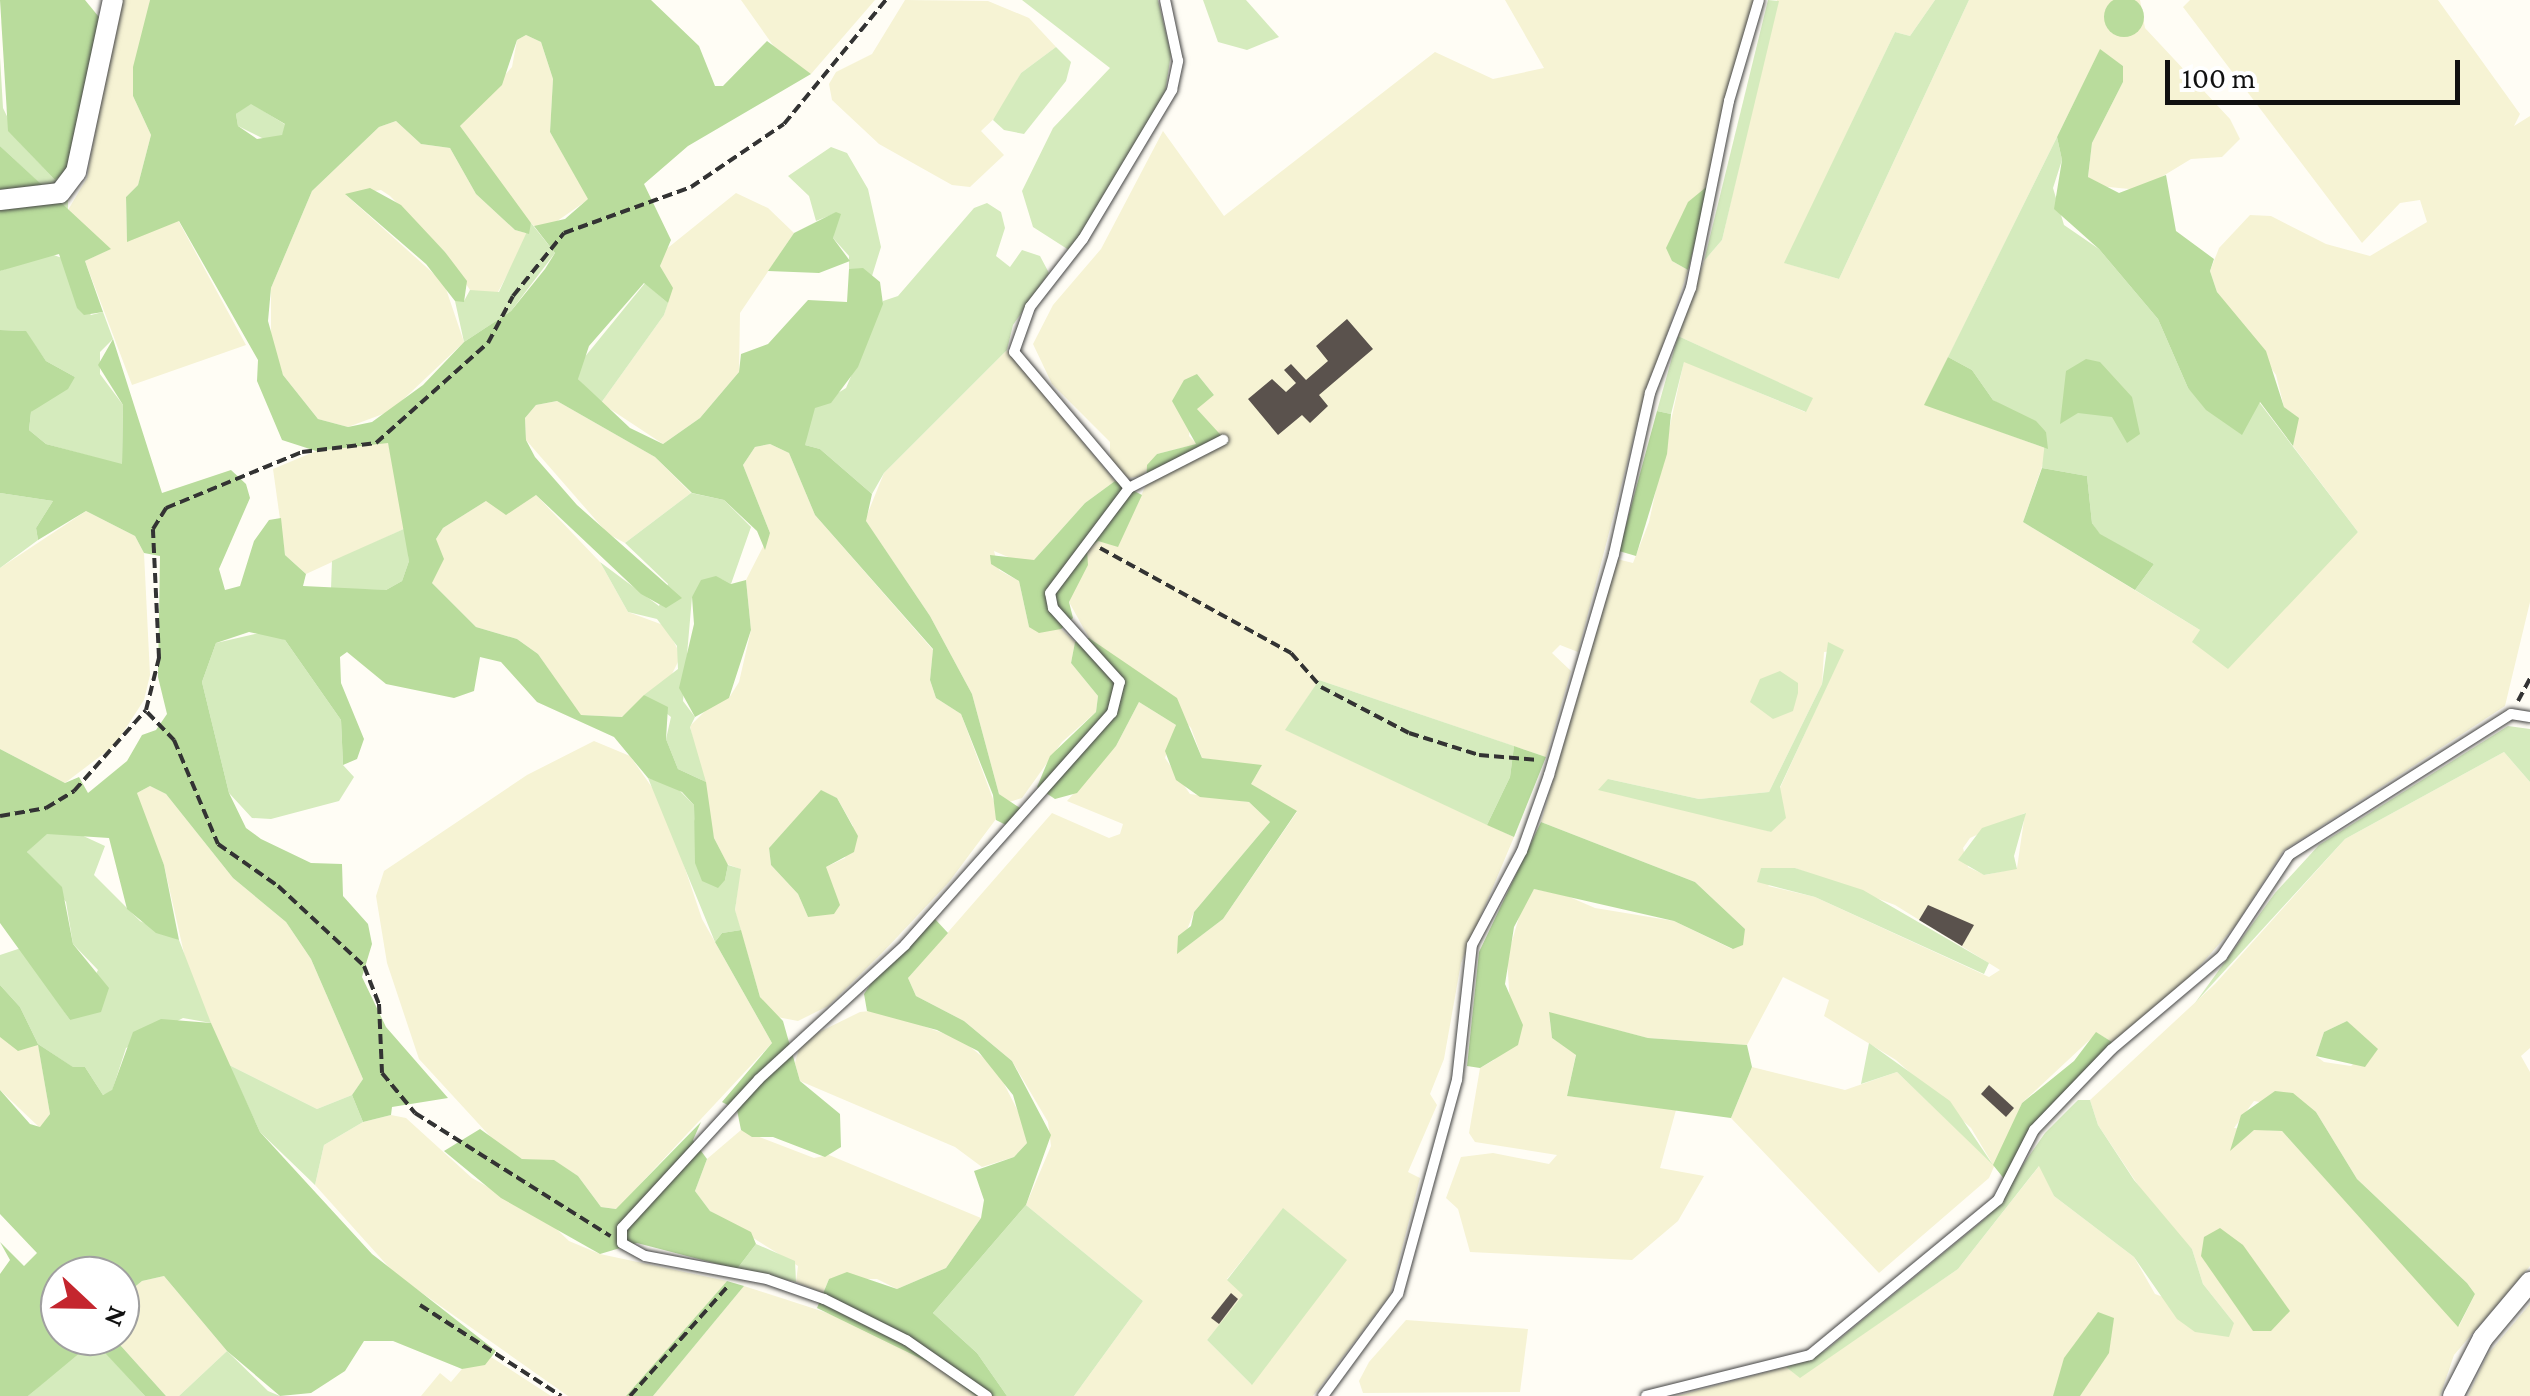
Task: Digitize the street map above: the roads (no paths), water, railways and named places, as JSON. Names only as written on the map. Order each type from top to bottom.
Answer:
[{"type":"street","points":[[0,200],[60,193],[76,172],[112,0]]},
{"type":"street","points":[[2453,1396],[2483,1338],[2530,1282]]},
{"type":"lane","points":[[1129,488],[1014,352],[1030,307],[1083,240],[1172,90],[1178,61],[1165,0]]},
{"type":"lane","points":[[1323,1396],[1398,1294],[1457,1080],[1472,945],[1522,851],[1552,762],[1614,554],[1650,393],[1690,288],[1729,101],[1758,0]]},
{"type":"lane","points":[[987,1396],[906,1340],[824,1299],[742,1275],[645,1256],[622,1244],[622,1228],[637,1205],[905,945],[1112,713],[1120,682],[1053,608],[1050,594],[1086,540],[1129,488],[1223,440]]},
{"type":"lane","points":[[1646,1396],[1810,1354],[1998,1200],[2034,1130],[2112,1049],[2222,956],[2289,856],[2511,714],[2530,716]]}]
